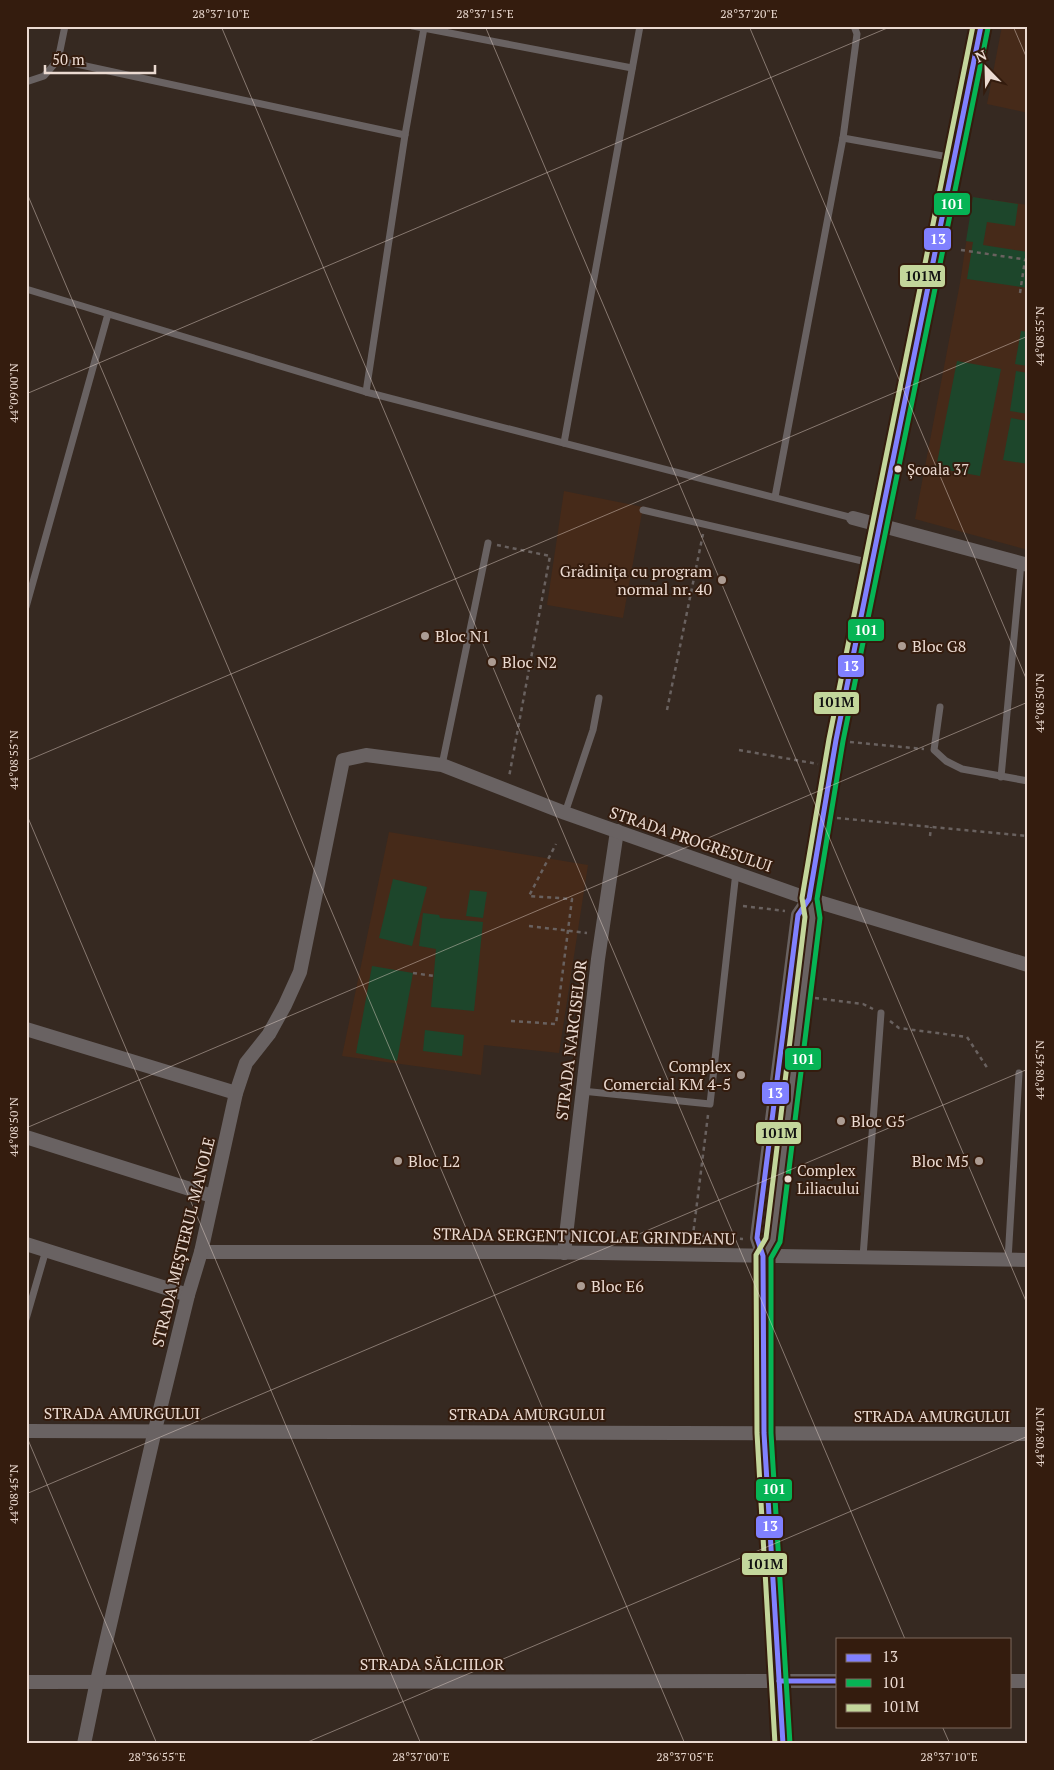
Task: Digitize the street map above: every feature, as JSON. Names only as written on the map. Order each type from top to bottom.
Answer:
[{"type":"street","points":[[763,1256],[773,1241],[813,917],[809,900],[836,740],[981,26]]},
{"type":"street","points":[[853,518],[1024,564]]},
{"type":"street","name":"STRADA PROGRESULUI","points":[[343,760],[366,755],[442,765],[565,813],[736,872],[809,900],[1028,964]]},
{"type":"street","name":"STRADA MEȘTERUL MANOLE","points":[[84,1744],[155,1430],[188,1295],[201,1252],[236,1093],[246,1063],[269,1034],[300,972],[343,760]]},
{"type":"street","name":"STRADA NARCISELOR","points":[[564,1253],[601,934],[617,831]]},
{"type":"street","points":[[783,1744],[764,1433],[763,1256],[757,1238],[798,915],[809,900]]},
{"type":"street","points":[[26,1029],[236,1093]]},
{"type":"street","points":[[26,1137],[212,1196]]},
{"type":"street","points":[[26,1244],[188,1295]]},
{"type":"street","name":"STRADA SERGENT NICOLAE GRINDEANU","points":[[201,1252],[564,1253],[1028,1260]]},
{"type":"street","name":"STRADA AMURGULUI","points":[[26,1430],[1028,1434]]},
{"type":"street","name":"STRADA SĂLCIILOR","points":[[26,1682],[836,1681]]},
{"type":"street","points":[[1012,1681],[1028,1681]]},
{"type":"lane","points":[[26,82],[44,76],[58,60],[65,26]]},
{"type":"lane","points":[[413,26],[632,68]]},
{"type":"lane","points":[[564,443],[640,26]]},
{"type":"lane","points":[[775,498],[843,138],[857,34],[854,26]]},
{"type":"lane","points":[[366,392],[405,135],[424,28]]},
{"type":"lane","points":[[58,60],[405,135]]},
{"type":"lane","points":[[843,138],[954,158]]},
{"type":"lane","points":[[26,289],[366,392],[853,518]]},
{"type":"lane","points":[[26,607],[108,314]]},
{"type":"lane","points":[[643,510],[871,563]]},
{"type":"lane","points":[[442,765],[488,543]]},
{"type":"lane","points":[[1002,777],[1024,564]]},
{"type":"lane","points":[[565,813],[593,730],[599,698]]},
{"type":"lane","points":[[940,707],[934,750],[946,760],[962,769],[1028,781]]},
{"type":"lane","points":[[582,1091],[710,1104],[736,872]]},
{"type":"lane","points":[[863,1257],[882,1014]]},
{"type":"lane","points":[[1008,1260],[1020,1073]]},
{"type":"lane","points":[[26,1319],[46,1250]]},
{"type":"path","points":[[961,250],[1026,260],[1020,293]]},
{"type":"path","points":[[667,710],[705,525]]},
{"type":"path","points":[[488,543],[550,556],[506,789]]},
{"type":"path","points":[[836,740],[934,750]]},
{"type":"path","points":[[740,750],[832,767]]},
{"type":"path","points":[[823,816],[1028,836]]},
{"type":"path","points":[[930,836],[931,827]]},
{"type":"path","points":[[511,1021],[556,1024],[572,899],[529,896],[556,844]]},
{"type":"path","points":[[732,905],[791,912]]},
{"type":"path","points":[[529,926],[568,932],[601,934]]},
{"type":"path","points":[[414,973],[434,976]]},
{"type":"path","points":[[804,996],[863,1004],[882,1014],[899,1028],[967,1037],[988,1069]]},
{"type":"path","points":[[710,1104],[692,1236],[747,1239]]},
{"type":"shaded area","points":[[1002,26],[1028,26],[1028,113],[987,104]]},
{"type":"shaded area","points":[[973,197],[1028,205],[1028,550],[915,519],[960,283]]},
{"type":"shaded area","points":[[564,491],[643,507],[623,618],[547,605]]},
{"type":"shaded area","points":[[389,832],[588,865],[559,1053],[484,1045],[481,1075],[342,1056]]},
{"type":"green space","points":[[973,197],[1018,204],[1015,226],[987,222],[983,245],[1028,252],[1028,288],[967,279],[973,242],[966,241]]},
{"type":"green space","points":[[1021,331],[1028,332],[1028,366],[1015,364]]},
{"type":"green space","points":[[957,361],[1001,369],[980,476],[936,468]]},
{"type":"green space","points":[[1016,371],[1028,373],[1028,414],[1010,411]]},
{"type":"green space","points":[[1011,418],[1028,421],[1028,464],[1003,460]]},
{"type":"green space","points":[[393,879],[427,887],[412,946],[379,938]]},
{"type":"green space","points":[[470,890],[487,892],[483,918],[466,916]]},
{"type":"green space","points":[[423,913],[439,915],[440,918],[483,922],[474,1011],[431,1007],[436,949],[419,946]]},
{"type":"green space","points":[[372,966],[413,973],[397,1061],[356,1053]]},
{"type":"green space","points":[[425,1030],[464,1035],[462,1056],[423,1051]]},
{"type":"transit line","name":"101M","points":[[775,1744],[757,1433],[756,1255],[766,1238],[805,917],[802,898],[829,739],[973,26]]},
{"type":"transit line","name":"13","points":[[783,1744],[764,1433],[763,1256],[757,1238],[798,915],[809,899],[836,740],[981,26]]},
{"type":"transit line","name":"101","points":[[790,1744],[771,1433],[771,1258],[780,1242],[820,918],[817,899],[843,741],[988,28]]},
{"type":"transit line","name":"13","points":[[779,1681],[836,1681]]},
{"type":"place","name":"Școala 37","points":[[898,469]]},
{"type":"place","name":"Grădinița cu program normal nr. 40","points":[[722,580]]},
{"type":"place","name":"Bloc N1","points":[[425,636]]},
{"type":"place","name":"Bloc G8","points":[[902,646]]},
{"type":"place","name":"Bloc N2","points":[[492,662]]},
{"type":"place","name":"Complex Comercial KM 4-5","points":[[741,1075]]},
{"type":"place","name":"Bloc G5","points":[[841,1121]]},
{"type":"place","name":"Bloc L2","points":[[398,1161]]},
{"type":"place","name":"Bloc M5","points":[[979,1161]]},
{"type":"place","name":"Complex Liliacului","points":[[788,1179]]},
{"type":"place","name":"Bloc E6","points":[[581,1286]]}]
